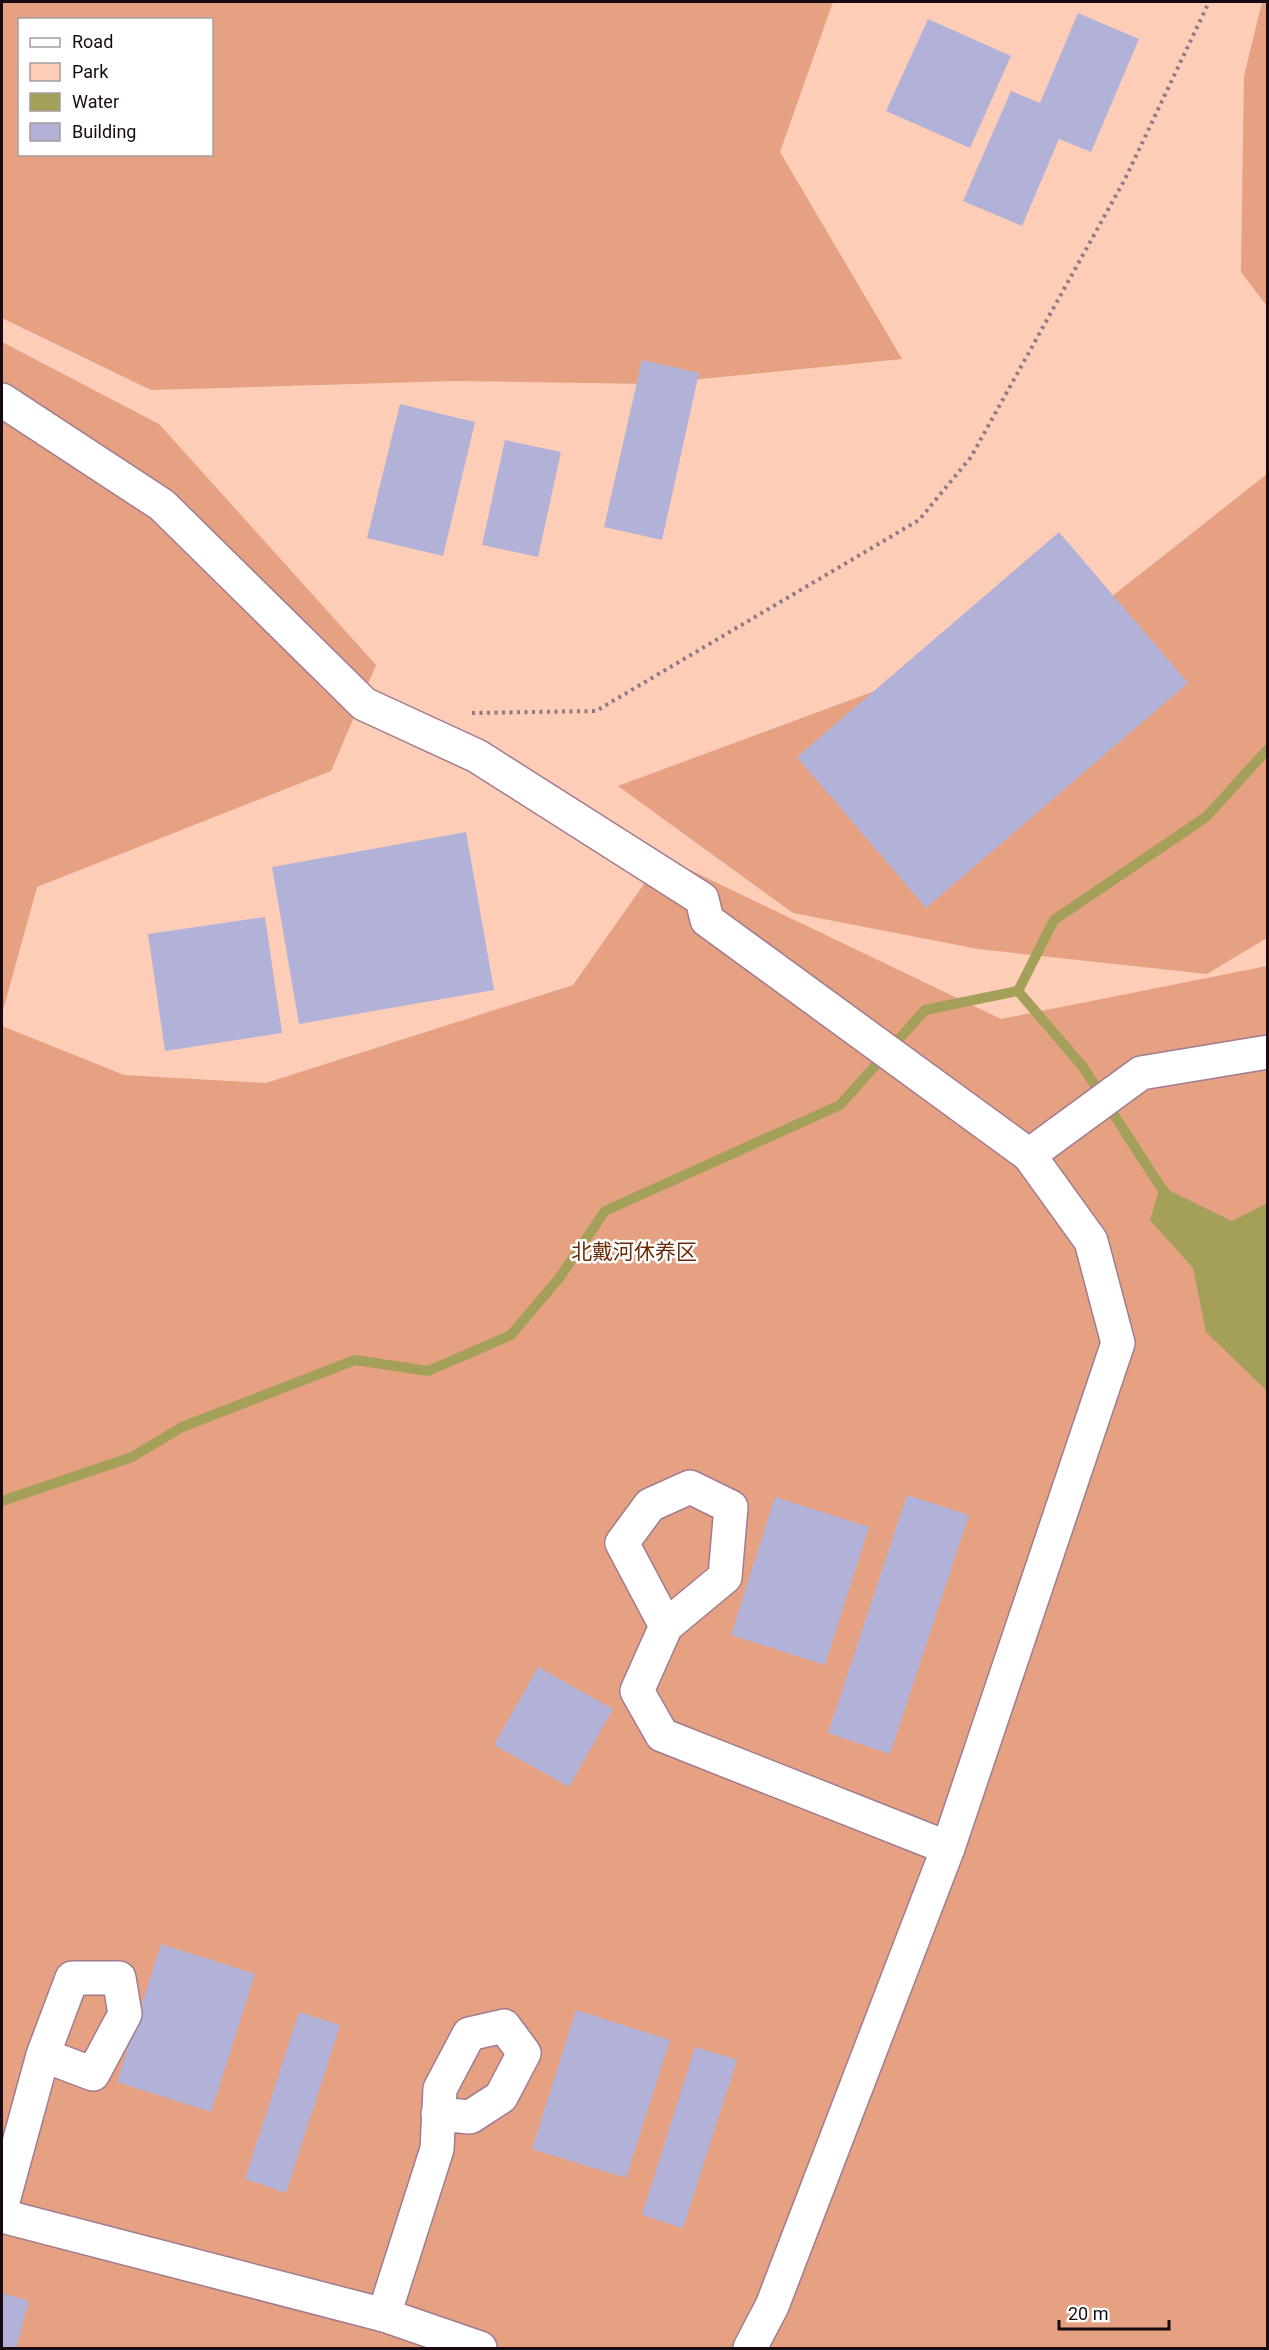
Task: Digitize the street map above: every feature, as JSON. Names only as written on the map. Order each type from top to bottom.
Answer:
[{"type":"street","points":[[2,400],[162,505],[364,704],[477,756],[702,899],[707,920],[1029,1155],[1091,1241],[1118,1343],[948,1848],[772,2306],[750,2349]]},
{"type":"street","points":[[1029,1155],[1141,1073],[1268,1052]]},
{"type":"street","points":[[666,1626],[637,1691],[662,1735],[948,1848]]},
{"type":"street","points":[[2,2205],[44,2055]]},
{"type":"street","points":[[384,2315],[437,2149],[438,2114]]},
{"type":"street","points":[[2,2216],[384,2315],[480,2349]]},
{"type":"path","points":[[468,714],[596,711],[919,520],[971,458],[1125,179],[1209,2]]},
{"type":"green space","name":"北戴河休养区","points":[[2,2],[1267,2],[1267,2348],[2,2348]]},
{"type":"green space","points":[[2,2],[833,2],[780,152],[902,359],[651,384],[454,381],[151,390],[2,318]]},
{"type":"green space","points":[[1262,2],[1268,2],[1267,306],[1241,272],[1244,76]]},
{"type":"green space","points":[[2,342],[159,424],[376,665],[331,771],[37,887],[2,1014]]},
{"type":"green space","points":[[1267,474],[1267,938],[1207,974],[978,949],[793,913],[618,786],[1096,609]]},
{"type":"green space","points":[[663,857],[1001,1019],[1267,966],[1267,2348],[2,2348],[2,1026],[124,1075],[266,1083],[573,985]]},
{"type":"water","points":[[1160,1186],[1232,1221],[1267,1203],[1267,1391],[1206,1332],[1193,1268],[1150,1220]]},
{"type":"building","points":[[1078,13],[1139,39],[1091,152],[1059,139],[1022,226],[963,201],[1011,91],[1040,103]]},
{"type":"building","points":[[928,19],[1011,56],[970,148],[886,111]]},
{"type":"building","points":[[642,360],[699,373],[662,540],[604,527]]},
{"type":"building","points":[[400,404],[475,422],[443,556],[367,538]]},
{"type":"building","points":[[505,440],[561,452],[538,557],[482,545]]},
{"type":"building","points":[[1059,532],[1188,683],[926,908],[797,757]]},
{"type":"building","points":[[466,832],[494,990],[299,1024],[272,867]]},
{"type":"building","points":[[265,917],[282,1033],[165,1051],[148,934]]},
{"type":"building","points":[[907,1495],[969,1515],[890,1754],[828,1733]]},
{"type":"building","points":[[775,1497],[869,1527],[825,1665],[731,1635]]},
{"type":"building","points":[[538,1667],[613,1709],[569,1787],[494,1745]]},
{"type":"building","points":[[161,1944],[255,1974],[211,2112],[117,2082]]},
{"type":"building","points":[[576,2010],[670,2040],[626,2178],[532,2149]]},
{"type":"building","points":[[299,2012],[340,2025],[286,2193],[245,2179]]},
{"type":"building","points":[[695,2047],[737,2060],[683,2228],[642,2215]]},
{"type":"building","points":[[2,2293],[29,2301],[16,2348],[2,2348]]},
{"type":"waterway","points":[[2,1501],[132,1457],[182,1427],[355,1360],[428,1371],[511,1335],[560,1277],[605,1211],[840,1105],[925,1010],[1018,991],[1054,920],[1206,817],[1268,749]]},
{"type":"waterway","points":[[1018,991],[1083,1067],[1168,1196]]}]
